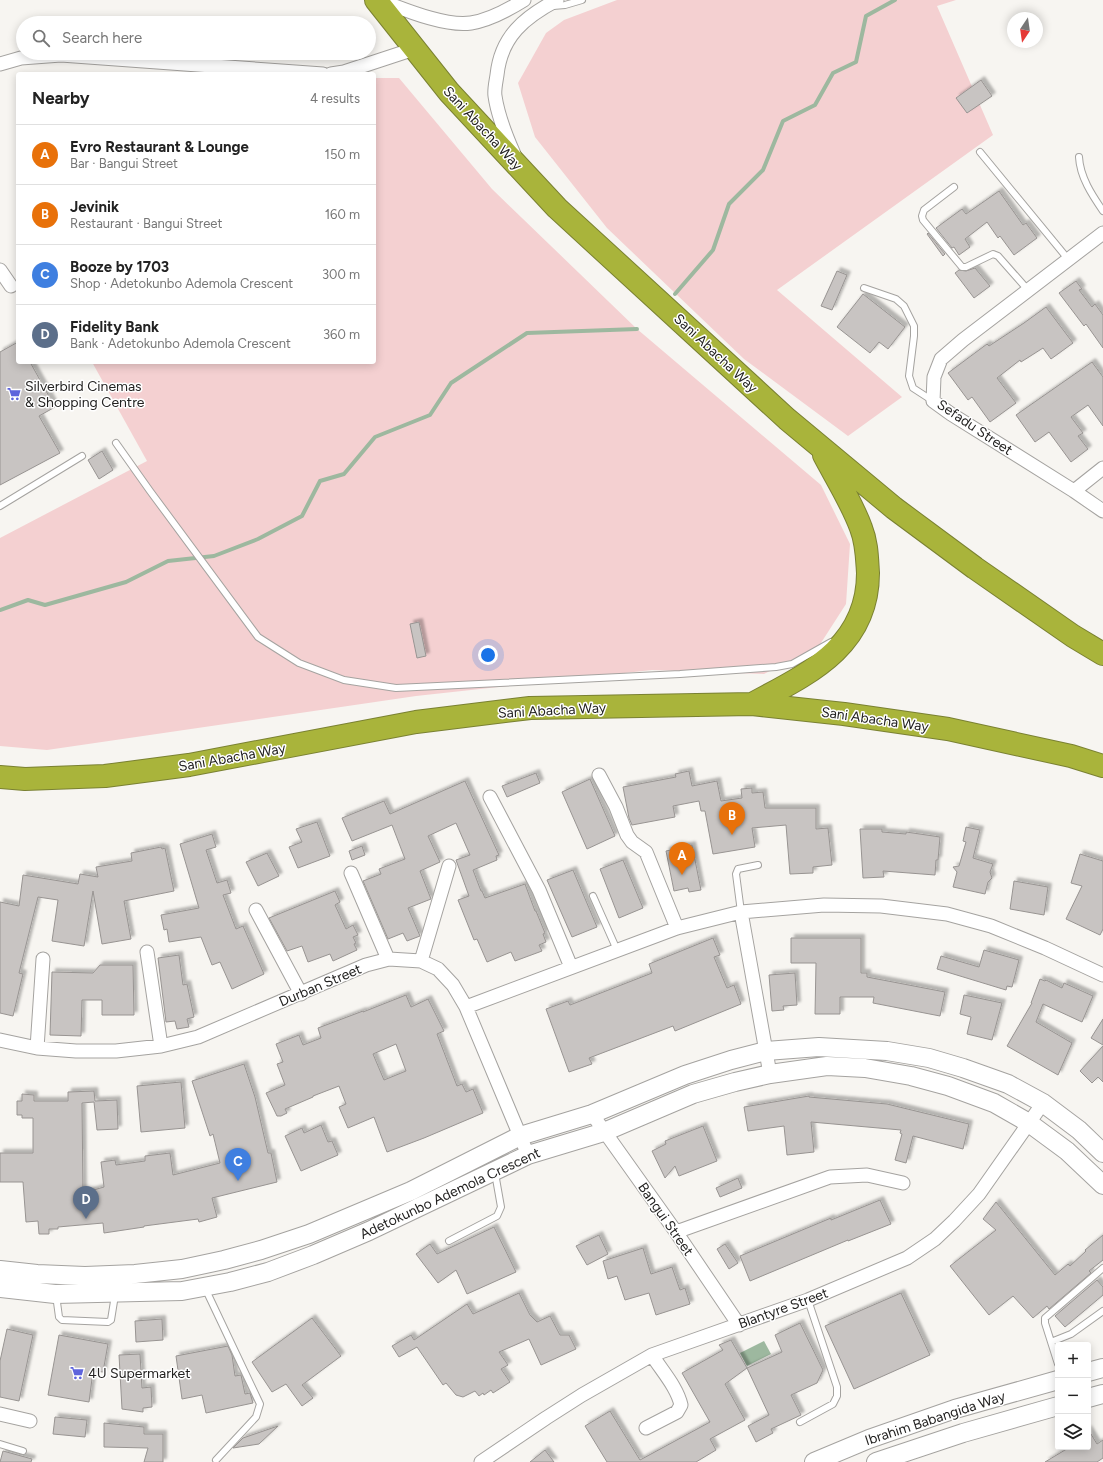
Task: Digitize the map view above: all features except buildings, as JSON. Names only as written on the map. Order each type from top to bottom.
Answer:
[{"type":"highway","name":"Sani Abacha Way","points":[[376,0],[449,92],[557,208],[787,419],[894,508],[974,568],[1073,636],[1103,654]]},
{"type":"highway","points":[[752,704],[802,677],[825,662],[844,642],[852,622],[865,601],[868,581],[868,552],[861,528],[818,444]]},
{"type":"highway","name":"Sani Abacha Way","points":[[0,777],[25,779],[105,776],[189,765],[416,722],[530,708],[752,704],[844,714],[948,729],[1071,756],[1103,766]]},
{"type":"main road","name":"Adetokunbo Ademola Crescent","points":[[0,1270],[37,1274],[85,1276],[121,1274],[182,1269],[261,1250],[358,1214],[411,1191],[520,1136],[592,1114],[685,1076],[766,1050],[819,1047],[887,1051],[929,1058],[963,1068],[1008,1084],[1043,1103],[1079,1130],[1103,1153]]},
{"type":"main road","name":"Adetokunbo Ademola Crescent","points":[[0,1288],[55,1294],[182,1291],[230,1282],[268,1272],[314,1255],[369,1231],[528,1155],[604,1132],[693,1094],[770,1074],[827,1066],[865,1068],[911,1076],[948,1086],[994,1103],[1029,1123],[1067,1151],[1103,1185]]},
{"type":"main road","points":[[1091,1371],[1103,1368]]},
{"type":"main road","name":"Ibrahim Babangida Way","points":[[814,1462],[869,1439],[955,1410],[1055,1381]]},
{"type":"main road","points":[[1091,1397],[1103,1394]]},
{"type":"main road","name":"Ibrahim Babangida Way","points":[[876,1462],[963,1433],[1055,1407]]},
{"type":"street","points":[[379,0],[416,14],[449,22],[471,23],[492,17],[524,0]]},
{"type":"street","points":[[519,167],[503,129],[495,95],[498,66],[502,52],[514,30],[523,22],[552,3]]},
{"type":"street","points":[[344,72],[414,49]]},
{"type":"street","points":[[0,64],[16,60]]},
{"type":"street","points":[[130,60],[295,72]]},
{"type":"street","name":"Sefadu Street","points":[[1103,233],[940,359],[934,377],[933,402],[1103,511]]},
{"type":"street","points":[[1,272],[15,284]]},
{"type":"street","points":[[1074,491],[1103,468]]},
{"type":"street","points":[[599,775],[616,807],[627,835],[632,842],[646,852],[677,928]]},
{"type":"street","points":[[490,796],[539,890],[570,968]]},
{"type":"street","points":[[422,961],[449,866]]},
{"type":"street","points":[[351,873],[388,959]]},
{"type":"street","points":[[466,1007],[677,928],[741,912],[824,905],[881,906],[947,914],[991,926],[1045,948],[1103,976]]},
{"type":"street","points":[[256,910],[300,994]]},
{"type":"street","points":[[741,912],[770,1074]]},
{"type":"street","points":[[147,952],[162,1046]]},
{"type":"street","points":[[37,1048],[43,959]]},
{"type":"street","name":"Durban Street","points":[[0,1040],[37,1048],[76,1051],[116,1051],[162,1046],[198,1036],[366,966],[388,959],[422,961],[438,969],[453,985],[466,1007],[528,1155]]},
{"type":"street","name":"Blantyre Street","points":[[481,1462],[570,1403],[652,1356],[808,1300],[908,1258],[935,1239],[980,1194],[1043,1103]]},
{"type":"street","name":"Bangui Street","points":[[592,1114],[676,1232],[739,1325]]},
{"type":"street","points":[[676,1232],[830,1177],[867,1175],[903,1183]]},
{"type":"street","points":[[646,1428],[677,1412],[681,1405],[680,1399],[652,1356]]},
{"type":"street","points":[[0,1414],[30,1421]]},
{"type":"lane","points":[[552,3],[565,6],[582,0]]},
{"type":"lane","points":[[980,152],[1068,259]]},
{"type":"lane","points":[[1079,157],[1080,165],[1089,192],[1103,211]]},
{"type":"lane","points":[[954,187],[924,210],[922,216],[923,220],[962,267],[966,267],[992,254],[998,256],[1028,290]]},
{"type":"lane","points":[[864,288],[896,299],[904,306],[914,326],[909,376],[913,388],[933,402]]},
{"type":"lane","points":[[116,442],[150,491],[258,637],[299,663],[344,680],[396,688],[680,674],[776,667],[792,664],[829,643],[834,638]]},
{"type":"lane","points":[[0,506],[82,456]]},
{"type":"lane","points":[[741,912],[736,874],[738,869],[758,865]]},
{"type":"lane","points":[[593,896],[617,950]]},
{"type":"lane","points":[[449,1241],[497,1216],[501,1207],[495,1171]]},
{"type":"lane","points":[[1055,1355],[1045,1318],[1103,1268]]},
{"type":"lane","points":[[204,1287],[260,1404],[256,1417],[216,1460]]},
{"type":"lane","points":[[55,1294],[59,1317],[62,1320],[108,1322],[111,1320],[116,1292]]},
{"type":"lane","points":[[800,1422],[833,1404],[837,1396],[837,1388],[808,1300]]},
{"type":"lane","points":[[1051,1342],[1072,1334],[1103,1311]]},
{"type":"lane","points":[[0,1444],[23,1451]]},
{"type":"shaded area","points":[[617,0],[956,0],[937,6],[993,135],[777,290],[902,397],[848,436],[744,359],[607,228],[535,137],[518,83],[546,33],[564,20]]},
{"type":"shaded area","points":[[376,78],[399,78],[492,189],[637,329],[821,485],[850,544],[846,604],[819,646],[764,674],[652,670],[416,696],[47,750],[0,746],[0,538],[147,461],[93,364],[376,364]]},
{"type":"shaded area","points":[[764,1341],[771,1354],[747,1366],[740,1353]]},
{"type":"waterway","points":[[675,294],[713,250],[729,204],[763,170],[783,121],[815,105],[833,73],[856,62],[866,16],[895,0]]},
{"type":"waterway","points":[[0,610],[28,600],[45,605],[126,582],[168,561],[214,556],[258,539],[302,516],[320,481],[344,474],[375,437],[430,415],[451,383],[527,333],[637,329]]},
{"type":"place","name":"Silverbird Cinemas & Shopping Centre","points":[[14,394]]},
{"type":"place","name":"Jevinik","points":[[732,835]]},
{"type":"place","name":"Evro Restaurant & Lounge","points":[[682,875]]},
{"type":"place","name":"Booze by 1703","points":[[238,1181]]},
{"type":"place","name":"Fidelity Bank","points":[[86,1219]]},
{"type":"place","name":"4U Supermarket","points":[[77,1373]]}]
